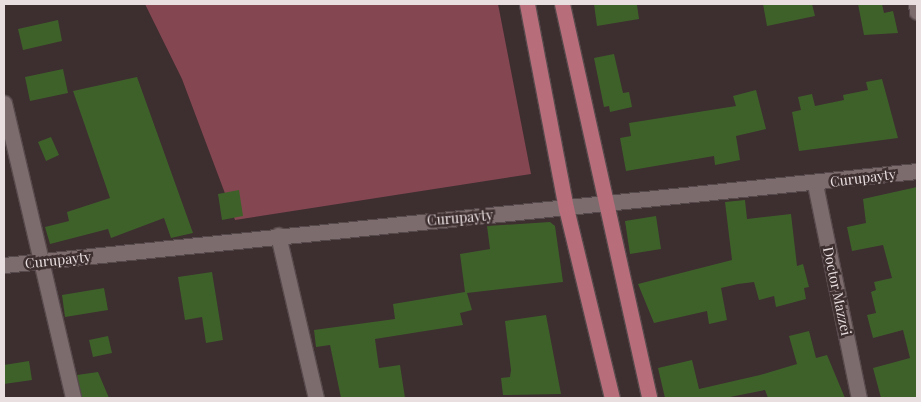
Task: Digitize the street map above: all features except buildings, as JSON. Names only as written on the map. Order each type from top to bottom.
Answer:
[{"type":"main road","points":[[527,4],[566,208],[612,398]]},
{"type":"main road","points":[[562,4],[649,398]]},
{"type":"street","points":[[916,4],[917,12]]},
{"type":"street","points":[[4,103],[73,398]]},
{"type":"street","name":"Curupayty","points":[[4,265],[278,235],[815,184],[917,172]]},
{"type":"street","name":"Doctor Mazzei","points":[[815,184],[859,398]]},
{"type":"street","points":[[278,235],[316,398]]},
{"type":"shaded area","points":[[145,4],[498,4],[531,174],[235,220],[182,79]]}]
